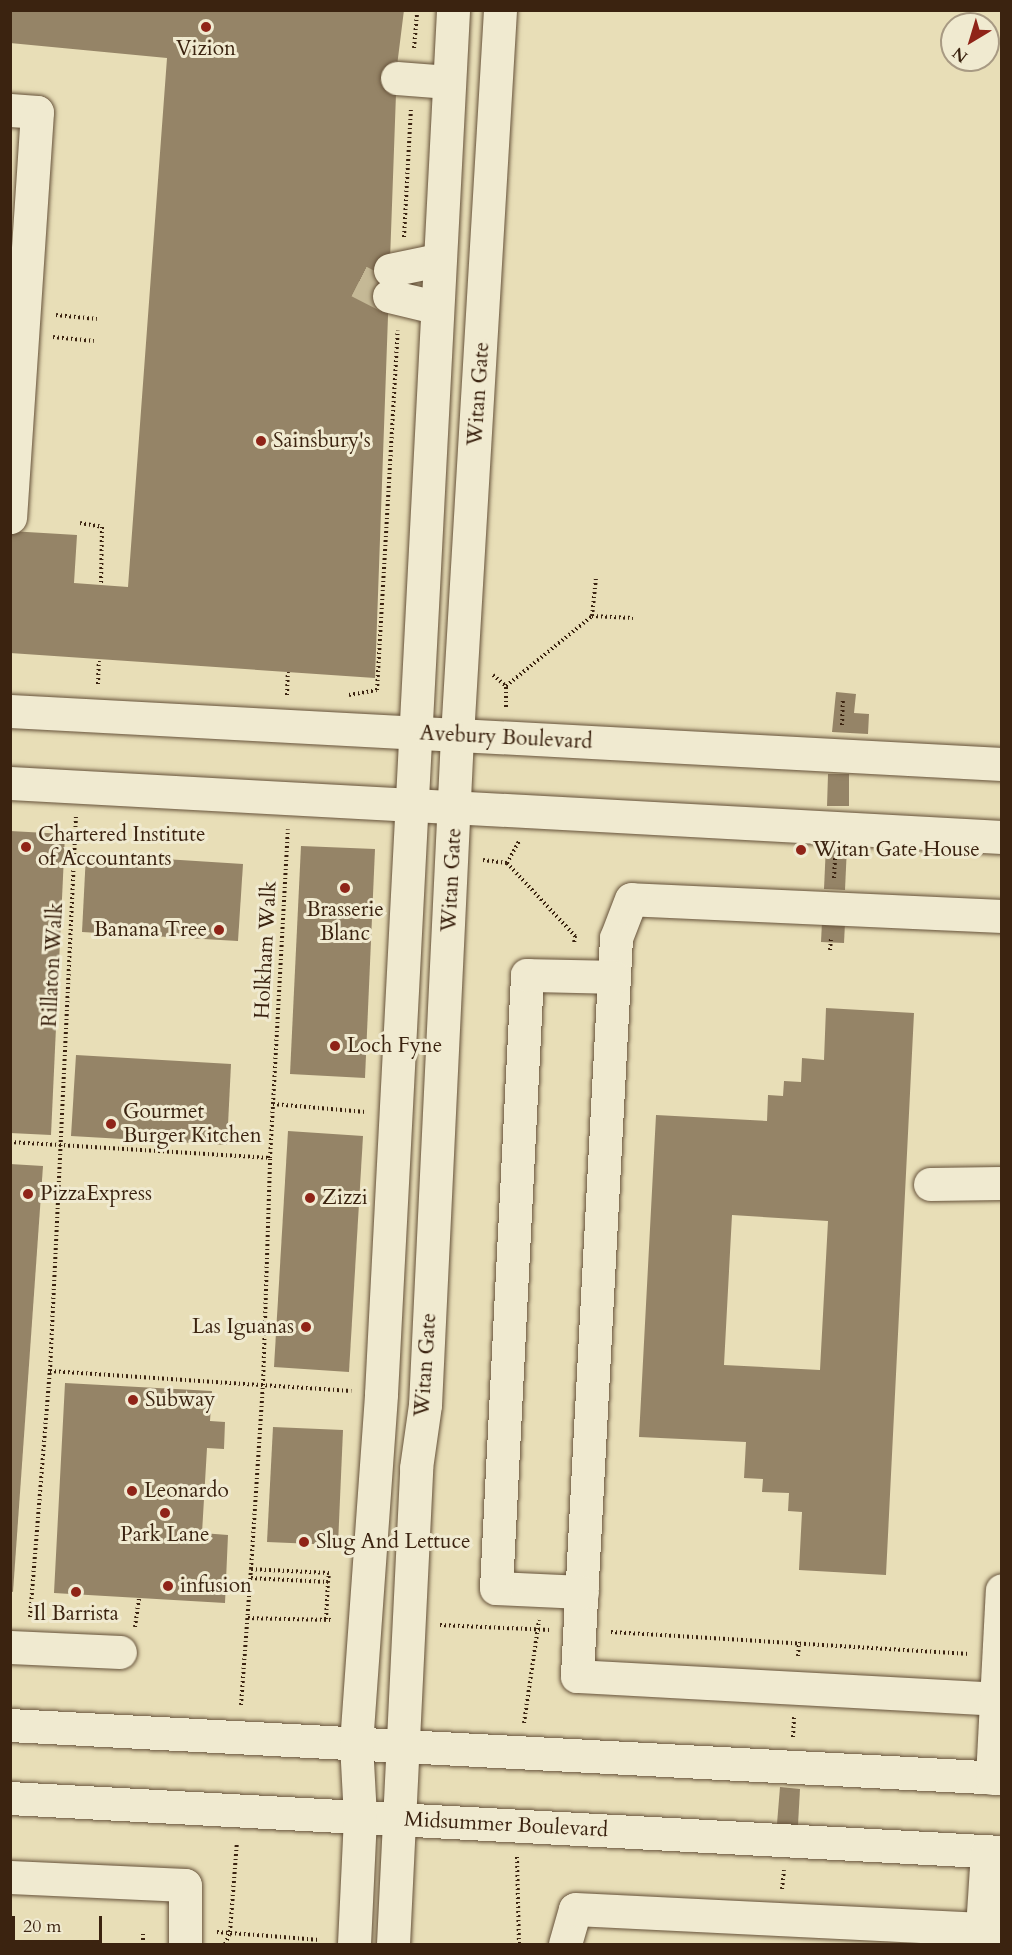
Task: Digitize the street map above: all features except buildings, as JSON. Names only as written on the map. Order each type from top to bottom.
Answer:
[{"type":"street","name":"Witan Gate","points":[[360,1817],[356,1744],[381,1394],[393,1114],[411,805],[412,733],[453,10]]},
{"type":"street","name":"Witan Gate","points":[[400,1819],[416,1468],[425,1405],[456,807],[457,736],[500,10]]},
{"type":"street","points":[[404,78],[448,82]]},
{"type":"street","points":[[10,110],[37,112],[10,517]]},
{"type":"street","points":[[395,283],[438,260]]},
{"type":"street","points":[[395,283],[435,307]]},
{"type":"street","name":"Avebury Boulevard","points":[[10,711],[1002,764]]},
{"type":"street","points":[[10,783],[1002,837]]},
{"type":"street","points":[[999,1698],[577,1676],[616,938],[631,899],[1002,916]]},
{"type":"street","points":[[582,1592],[496,1588],[527,975],[614,977]]},
{"type":"street","points":[[1002,1168],[931,1176],[1002,1184]]},
{"type":"street","points":[[10,1725],[356,1744],[402,1749],[997,1778],[998,1654],[1002,1590]]},
{"type":"street","points":[[19,1647],[120,1652]]},
{"type":"street","name":"Midsummer Boulevard","points":[[10,1798],[994,1852]]},
{"type":"street","points":[[354,1944],[360,1817]]},
{"type":"street","points":[[393,1944],[400,1819]]},
{"type":"street","points":[[565,1944],[575,1909],[988,1934],[994,1852]]},
{"type":"street","points":[[10,1877],[185,1885],[185,1944]]},
{"type":"path","points":[[343,696],[377,690],[404,78],[417,10]]},
{"type":"path","points":[[80,523],[102,527],[101,585]]},
{"type":"path","points":[[592,616],[596,577]]},
{"type":"path","points":[[505,737],[506,686],[592,616],[633,618]]},
{"type":"path","name":"Rillaton Walk","points":[[19,1647],[50,1371],[58,1145],[77,787]]},
{"type":"path","name":"Holkham Walk","points":[[240,1715],[263,1385],[270,1158],[289,798]]},
{"type":"path","points":[[507,863],[534,812]]},
{"type":"path","points":[[453,857],[507,863],[575,936]]},
{"type":"path","points":[[273,1104],[393,1114]]},
{"type":"path","points":[[10,1142],[270,1158]]},
{"type":"path","points":[[50,1371],[381,1394]]},
{"type":"path","points":[[251,1569],[329,1573],[326,1620]]},
{"type":"path","points":[[251,1578],[328,1582]]},
{"type":"path","points":[[523,1729],[538,1629],[541,1590]]},
{"type":"path","points":[[248,1618],[337,1620]]},
{"type":"path","points":[[436,1624],[998,1654]]},
{"type":"path","points":[[225,1944],[230,1932],[238,1833]]},
{"type":"path","points":[[516,1847],[519,1944]]},
{"type":"path","points":[[142,1944],[143,1932]]},
{"type":"path","points":[[230,1932],[320,1940]]},
{"type":"tunnel","points":[[359,281],[389,296]]},
{"type":"place","name":"Vizion","points":[[206,27]]},
{"type":"place","name":"Sainsbury's","points":[[261,441]]},
{"type":"place","name":"Chartered Institute of Accountants","points":[[26,847]]},
{"type":"place","name":"Witan Gate House","points":[[801,850]]},
{"type":"place","name":"Brasserie Blanc","points":[[345,888]]},
{"type":"place","name":"Banana Tree","points":[[219,930]]},
{"type":"place","name":"Loch Fyne","points":[[335,1046]]},
{"type":"place","name":"Gourmet Burger Kitchen","points":[[111,1124]]},
{"type":"place","name":"PizzaExpress","points":[[28,1194]]},
{"type":"place","name":"Zizzi","points":[[310,1198]]},
{"type":"place","name":"Las Iguanas","points":[[306,1327]]},
{"type":"place","name":"Subway","points":[[133,1400]]},
{"type":"place","name":"Leonardo","points":[[132,1491]]},
{"type":"place","name":"Park Lane","points":[[165,1513]]},
{"type":"place","name":"Slug And Lettuce","points":[[304,1542]]},
{"type":"place","name":"infusion","points":[[168,1586]]},
{"type":"place","name":"Il Barrista","points":[[76,1592]]}]
